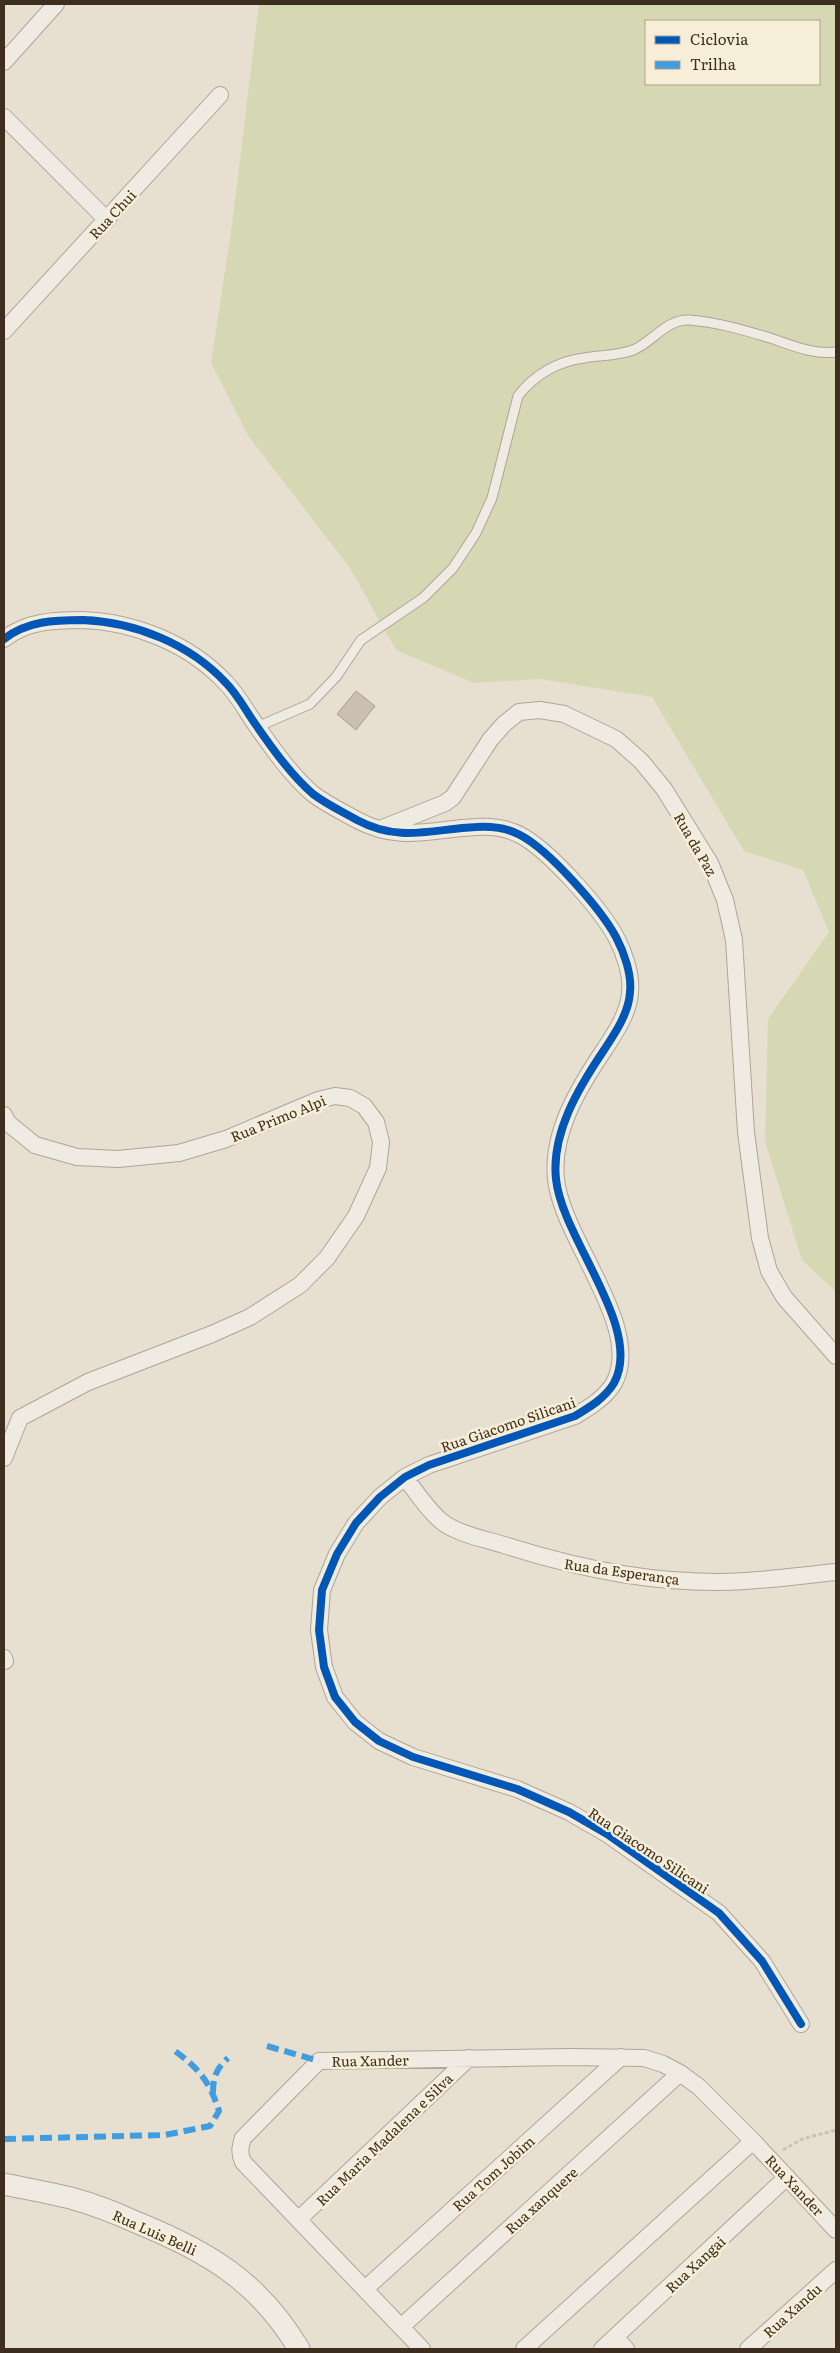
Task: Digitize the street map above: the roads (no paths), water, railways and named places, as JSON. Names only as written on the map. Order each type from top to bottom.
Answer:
[{"type":"street","points":[[4,62],[56,4]]},
{"type":"street","name":"Rua Chui","points":[[4,331],[220,95]]},
{"type":"street","points":[[4,117],[107,220]]},
{"type":"street","name":"Rua Giacomo Silicani","points":[[4,638],[10,627],[52,620],[87,620],[119,624],[144,631],[168,642],[209,668],[226,683],[286,765],[314,794],[361,822],[380,829],[404,834],[477,827],[499,828],[518,833],[537,846],[576,883],[616,936],[627,966],[630,992],[621,1023],[598,1058],[563,1123],[556,1151],[556,1179],[561,1205],[608,1304],[619,1333],[621,1362],[614,1383],[596,1404],[575,1416],[429,1465],[405,1477],[380,1497],[356,1523],[337,1554],[322,1590],[319,1630],[324,1667],[335,1697],[354,1722],[379,1741],[412,1756],[517,1789],[569,1812],[607,1834],[719,1913],[762,1960],[801,2024]]},
{"type":"street","name":"Rua da Paz","points":[[380,829],[445,803],[453,796],[490,740],[504,724],[519,712],[540,710],[564,714],[616,739],[641,761],[664,789],[710,863],[725,900],[734,940],[746,1132],[760,1238],[769,1271],[784,1297],[836,1356]]},
{"type":"street","name":"Rua Primo Alpi","points":[[4,1114],[8,1123],[35,1145],[77,1158],[118,1159],[179,1153],[226,1139],[318,1100],[335,1096],[350,1098],[364,1106],[376,1122],[381,1142],[378,1168],[356,1216],[327,1258],[300,1285],[250,1317],[212,1334],[88,1382],[12,1417],[4,1458]]},
{"type":"street","name":"Rua da Esperança","points":[[405,1477],[427,1507],[442,1522],[464,1532],[558,1562],[590,1569],[673,1580],[745,1581],[836,1572]]},
{"type":"street","name":"Rua Xander","points":[[422,2349],[244,2162],[240,2146],[243,2138],[319,2061],[621,2057],[644,2058],[663,2064],[680,2073],[699,2087],[753,2141],[836,2230]]},
{"type":"street","name":"Rua Tom Jobim","points":[[365,2289],[621,2057]]},
{"type":"street","name":"Rua Maria Madalena e Silva","points":[[299,2220],[469,2058]]},
{"type":"street","name":"Rua xanquere","points":[[401,2327],[680,2073]]},
{"type":"street","points":[[524,2349],[753,2141]]},
{"type":"street","name":"Rua Xangai","points":[[602,2349],[621,2344],[787,2177]]},
{"type":"street","name":"Rua Luis Belli","points":[[4,2184],[74,2198],[178,2239],[227,2268],[249,2287],[273,2310],[299,2349]]},
{"type":"street","name":"Rua Xandu","points":[[748,2349],[836,2270]]},
{"type":"lane","points":[[257,727],[310,704],[336,676],[361,640],[423,598],[453,568],[476,533],[492,498],[518,396],[526,385],[554,365],[574,359],[612,355],[634,350],[659,330],[686,320],[740,330],[814,352],[836,352]]}]
